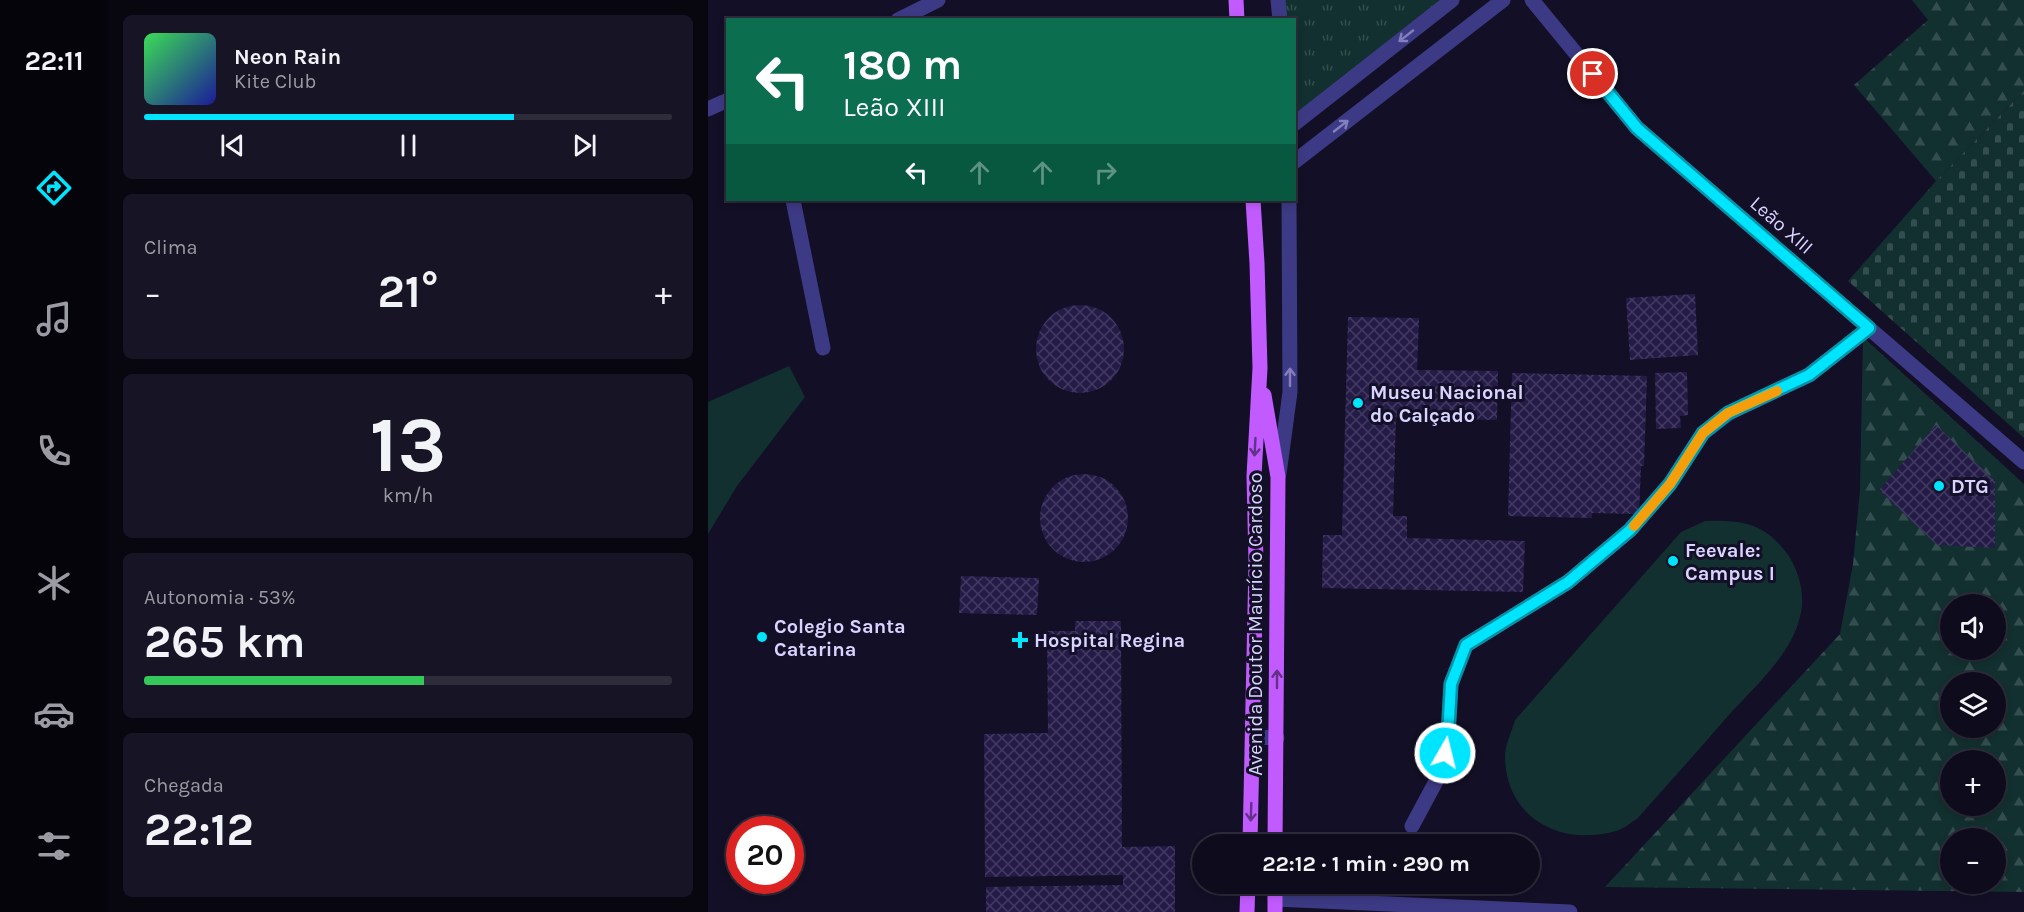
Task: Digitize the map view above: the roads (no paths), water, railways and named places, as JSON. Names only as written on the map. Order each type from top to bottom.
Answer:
[{"type":"main road","points":[[1236,0],[1238,18]]},
{"type":"main road","name":"Avenida Doutor Maurício Cardoso","points":[[1250,834],[1255,619],[1254,476],[1260,368],[1253,201]]},
{"type":"main road","name":"Avenida Doutor Maurício Cardoso","points":[[1260,368],[1278,477],[1275,834]]},
{"type":"main road","points":[[1255,619],[1278,618]]},
{"type":"main road","points":[[1247,912],[1248,894]]},
{"type":"street","points":[[902,18],[938,0]]},
{"type":"street","points":[[1278,0],[1280,18]]},
{"type":"street","points":[[1296,122],[1452,0]]},
{"type":"street","points":[[1296,160],[1503,0]]},
{"type":"street","name":"Leão XIII","points":[[1532,0],[1637,128],[2024,462]]},
{"type":"street","points":[[708,108],[726,101]]},
{"type":"street","points":[[793,201],[823,348]]},
{"type":"street","points":[[1278,477],[1290,392],[1289,201]]},
{"type":"street","points":[[1412,826],[1441,772],[1448,735],[1451,684],[1466,645],[1568,582],[1630,530],[1670,484],[1703,433],[1728,413],[1809,375],[1869,328]]},
{"type":"street","points":[[1253,737],[1277,738]]},
{"type":"street","points":[[1275,898],[1570,912]]},
{"type":"place","name":"Museu Nacional do Calçado","points":[[1358,403]]},
{"type":"place","name":"DTG","points":[[1939,486]]},
{"type":"place","name":"Feevale: Campus I","points":[[1673,561]]},
{"type":"place","name":"Colegio Santa Catarina","points":[[762,637]]},
{"type":"place","name":"Hospital Regina","points":[[1020,640]]}]
